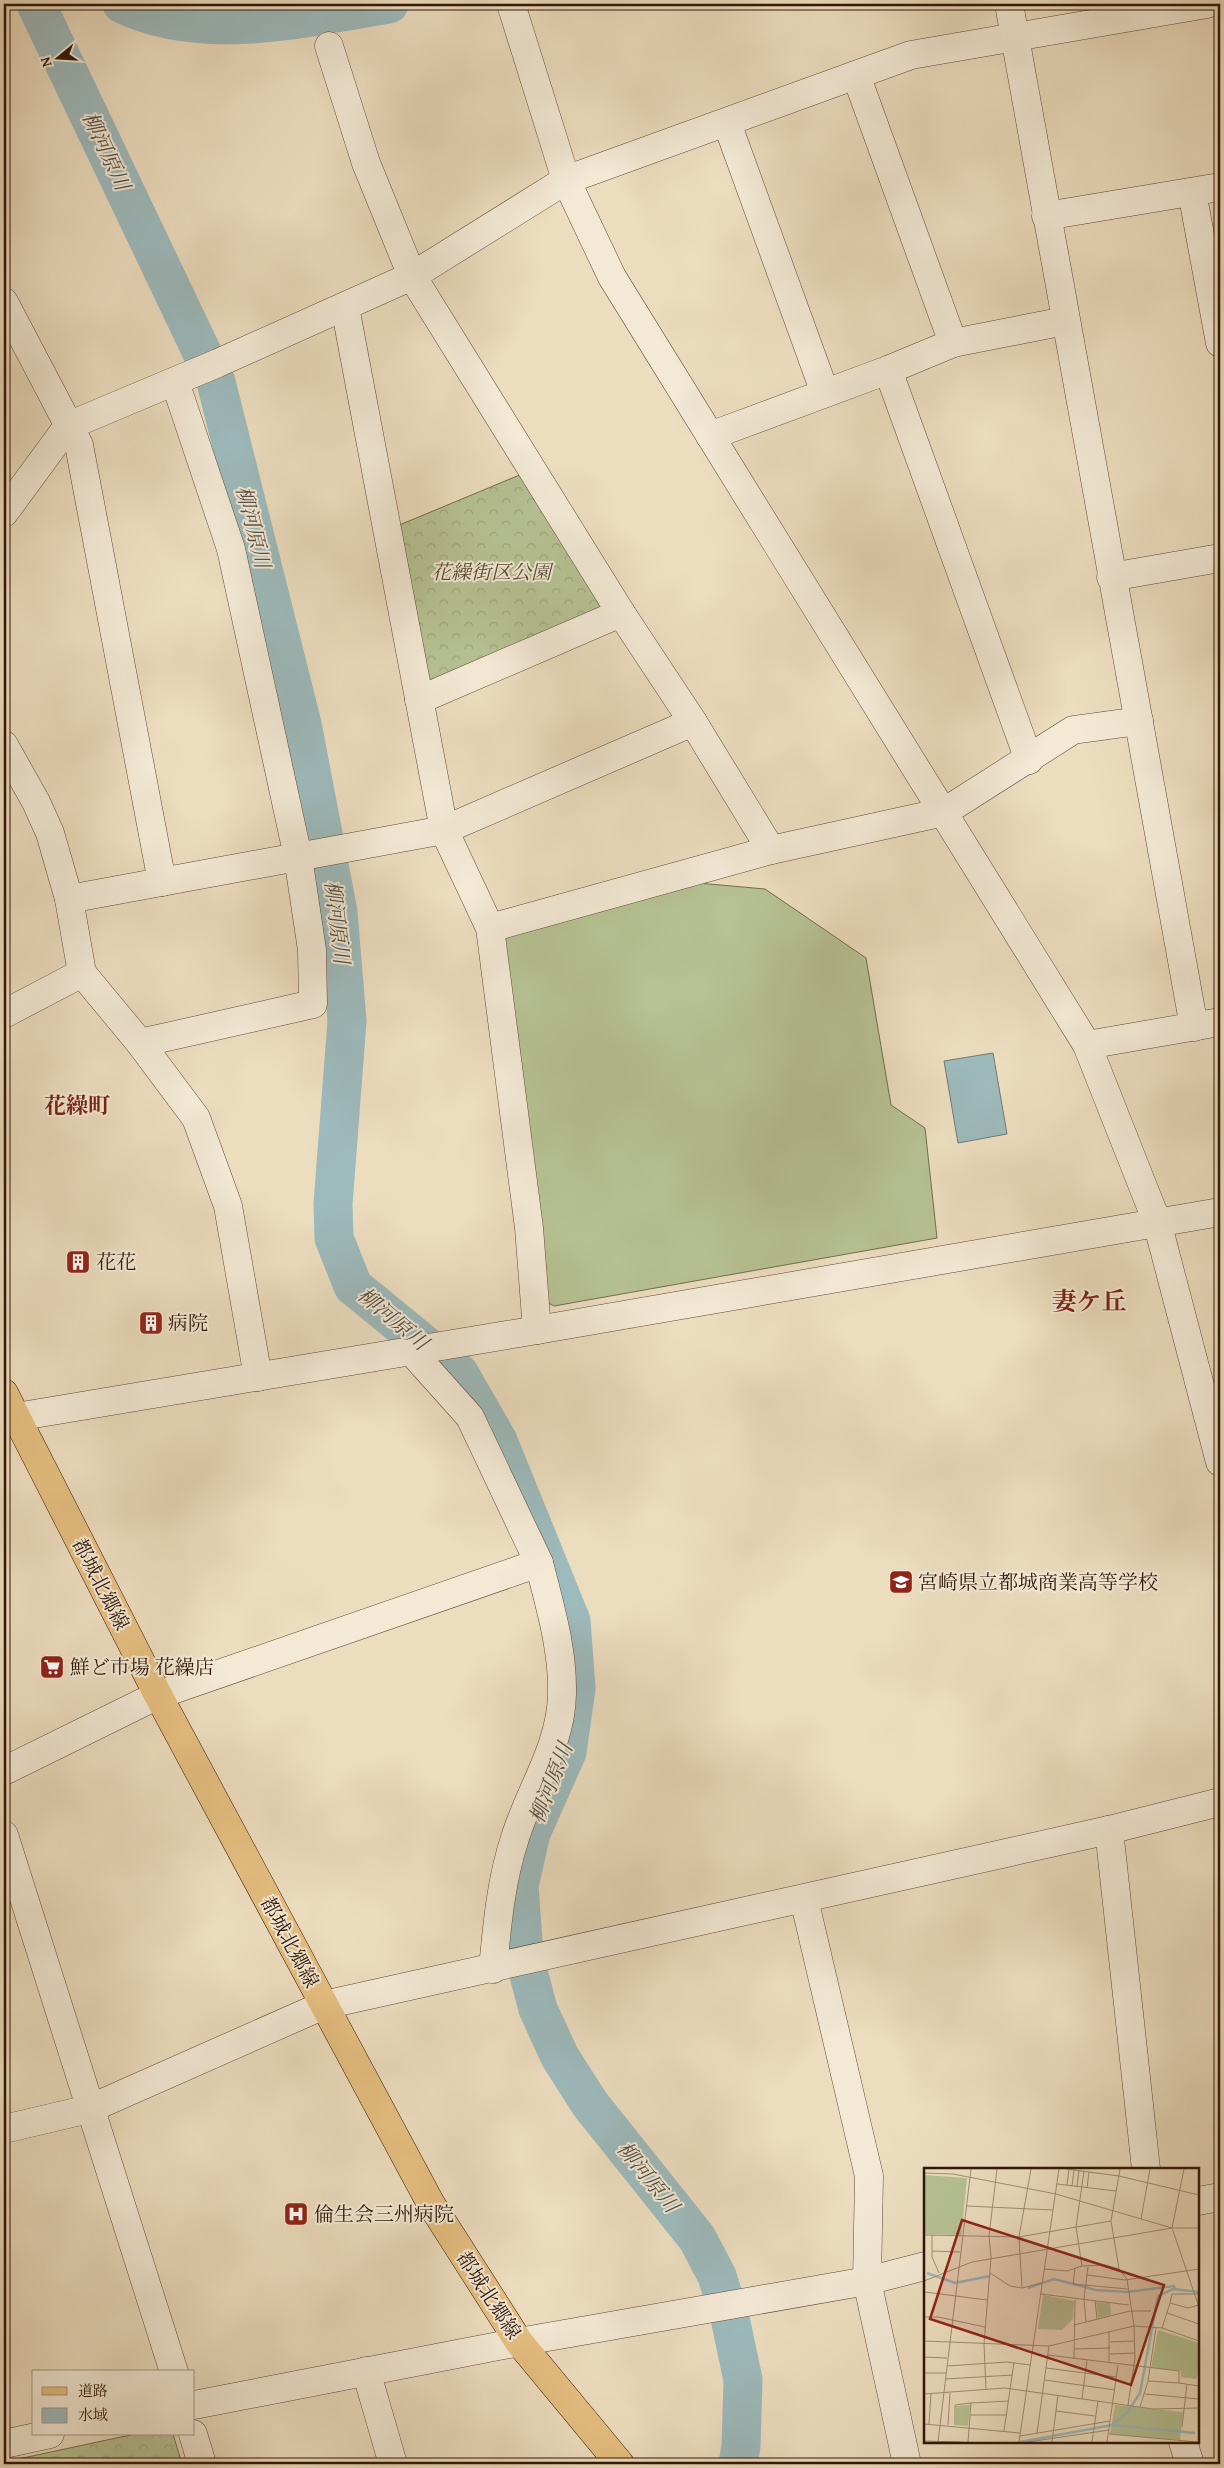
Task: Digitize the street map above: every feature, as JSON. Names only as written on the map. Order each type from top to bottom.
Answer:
[{"type":"main road","name":"都城北郷線","points":[[4,1393],[10,1418],[431,2204],[519,2342],[620,2464]]},
{"type":"street","points":[[1008,4],[1111,577],[1139,721],[1207,1024],[1087,1045]]},
{"type":"street","points":[[4,513],[68,426],[218,363],[412,276],[566,180],[911,55],[1207,4]]},
{"type":"street","points":[[512,8],[566,180],[612,277],[1087,1045],[1157,1222],[1220,1462]]},
{"type":"street","points":[[329,46],[366,164],[412,276],[621,613],[693,722],[771,850]]},
{"type":"street","points":[[856,75],[953,343]]},
{"type":"street","points":[[727,123],[825,393]]},
{"type":"street","points":[[1046,216],[1220,187]]},
{"type":"street","points":[[1192,192],[1220,343]]},
{"type":"street","points":[[4,302],[68,426],[80,445],[162,882]]},
{"type":"street","points":[[345,307],[444,830],[490,928],[529,1228],[537,1330]]},
{"type":"street","points":[[710,436],[888,370],[953,343],[1065,321]]},
{"type":"street","points":[[888,370],[1029,760]]},
{"type":"street","points":[[140,1044],[313,1004],[312,950],[302,856],[231,549],[180,379]]},
{"type":"street","points":[[1111,577],[1220,558]]},
{"type":"street","points":[[420,700],[621,613]]},
{"type":"street","points":[[490,928],[771,850],[944,812],[1029,760],[1073,730],[1139,721]]},
{"type":"street","points":[[68,899],[444,830],[693,722]]},
{"type":"street","points":[[4,745],[36,802],[50,833],[68,899],[82,973],[140,1044],[196,1118],[228,1206],[258,1377]]},
{"type":"street","points":[[4,1014],[82,973]]},
{"type":"street","points":[[10,1418],[458,1344],[1220,1212]]},
{"type":"street","points":[[411,1351],[470,1417],[539,1563],[560,1650],[562,1696],[554,1746],[515,1837],[499,1905],[502,1967]]},
{"type":"street","points":[[4,1771],[158,1696],[539,1563]]},
{"type":"street","points":[[4,2129],[89,2109],[324,2005],[502,1967],[1109,1830],[1220,1802]]},
{"type":"street","points":[[1109,1830],[1146,2168]]},
{"type":"street","points":[[4,1835],[89,2109],[173,2370]]},
{"type":"street","points":[[804,1899],[868,2176],[867,2281],[907,2464]]},
{"type":"street","points":[[1199,2201],[1220,2197]]},
{"type":"street","points":[[195,2405],[519,2342],[867,2281],[924,2266]]},
{"type":"street","points":[[366,2371],[393,2464]]},
{"type":"street","points":[[4,2444],[41,2436]]},
{"type":"street","points":[[194,2436],[202,2464]]},
{"type":"street","points":[[1183,2443],[1190,2464]]},
{"type":"green space","name":"花繰街区公園","points":[[522,474],[606,607],[430,685],[397,526]]},
{"type":"green space","points":[[698,883],[765,889],[866,958],[891,1105],[925,1128],[937,1238],[554,1306],[548,1303],[502,937]]},
{"type":"green space","points":[[126,2436],[174,2436],[182,2464],[4,2464],[4,2462]]},
{"type":"water","points":[[993,1053],[1007,1134],[958,1143],[944,1061]]},
{"type":"waterway","name":"柳河原川","points":[[36,4],[216,382],[302,724],[338,912],[347,1021],[333,1204],[334,1238],[353,1286],[459,1373],[498,1441],[571,1621],[576,1688],[567,1752],[531,1833],[519,1886],[524,1956],[538,2009],[560,2057],[590,2104],[697,2238],[717,2276],[730,2318],[743,2380],[741,2446],[738,2464]]},
{"type":"waterway","points":[[122,4],[153,16],[186,22],[220,25],[288,20],[389,4]]},
{"type":"place","name":"花花","points":[[78,1262]]},
{"type":"place","name":"病院","points":[[151,1323]]},
{"type":"place","name":"宮崎県立都城商業高等学校","points":[[901,1582]]},
{"type":"place","name":"鮮ど市場 花繰店","points":[[52,1667]]},
{"type":"place","name":"倫生会三州病院","points":[[296,2214]]},
{"type":"district","name":"花繰町","points":[[77,1105]]},
{"type":"district","name":"妻ケ丘","points":[[1089,1301]]}]
